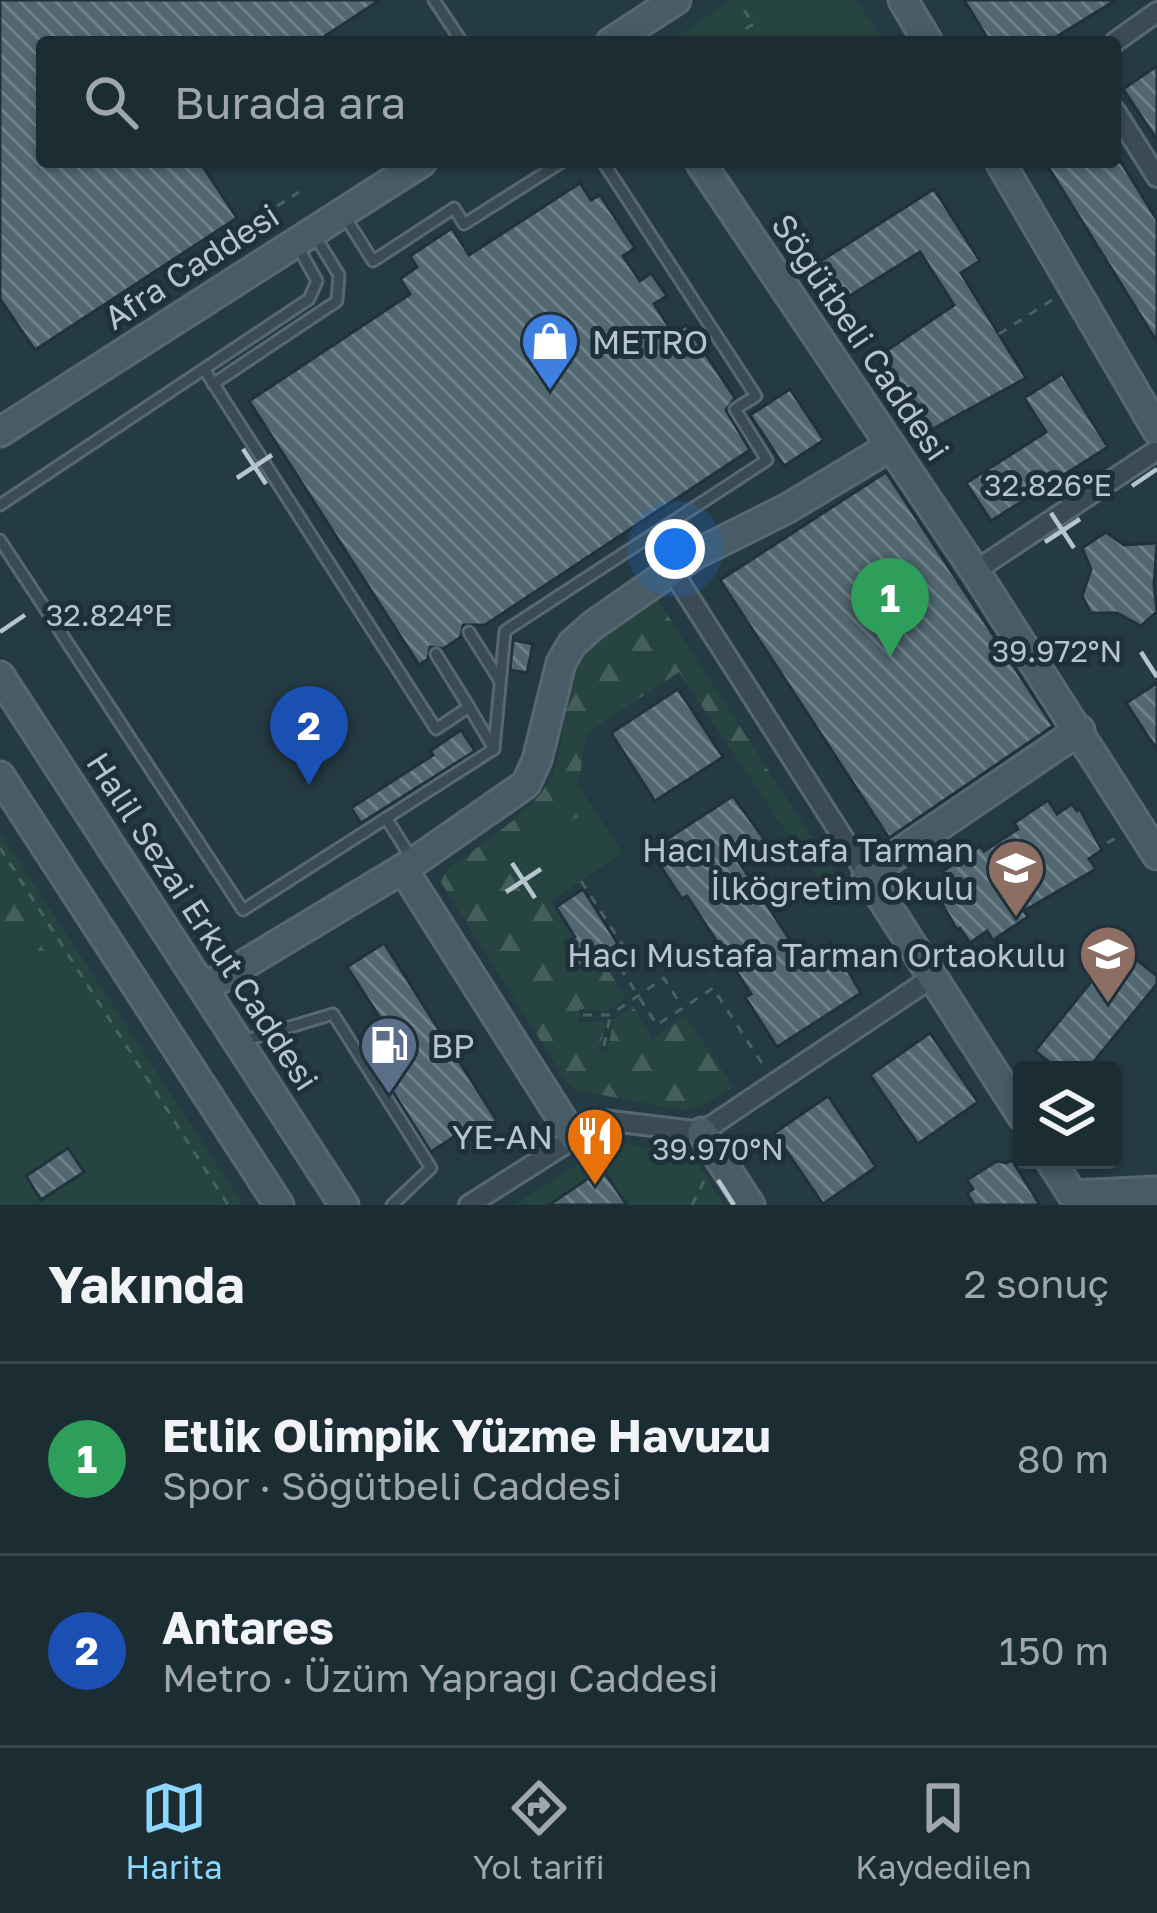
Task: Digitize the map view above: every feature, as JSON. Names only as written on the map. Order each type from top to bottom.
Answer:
[{"type":"street","points":[[623,36],[674,0]]},
{"type":"street","points":[[902,0],[924,36]]},
{"type":"street","points":[[1121,37],[1157,12]]},
{"type":"street","points":[[1121,120],[1157,177]]},
{"type":"street","name":"Afra Caddesi","points":[[0,432],[413,168]]},
{"type":"street","name":"Söğütbeli Caddesi","points":[[704,168],[976,571],[1157,855]]},
{"type":"street","points":[[1004,168],[1157,430]]},
{"type":"street","points":[[205,988],[408,866],[526,784],[537,760],[556,676],[567,652],[592,626],[671,569],[788,508],[891,446]]},
{"type":"street","points":[[976,571],[1157,450]]},
{"type":"street","points":[[671,569],[1013,1102]]},
{"type":"street","name":"Halil Sezai Erkut Caddesi","points":[[0,676],[344,1205]]},
{"type":"street","points":[[867,875],[1080,730]]},
{"type":"street","points":[[0,776],[279,1205]]},
{"type":"street","points":[[408,866],[574,1138]]},
{"type":"street","points":[[469,1205],[604,1120],[702,1132],[933,977]]},
{"type":"street","points":[[702,1132],[750,1205]]},
{"type":"street","points":[[1056,1169],[1076,1200],[1157,1191]]},
{"type":"lane","points":[[434,0],[458,36]]},
{"type":"lane","points":[[342,213],[373,261],[454,208],[464,224],[553,168]]},
{"type":"lane","points":[[494,748],[505,632],[767,460],[735,409],[756,396],[607,168]]},
{"type":"lane","points":[[0,505],[314,293],[314,272],[304,237]]},
{"type":"lane","points":[[213,384],[337,301],[339,275],[304,237]]},
{"type":"lane","points":[[204,369],[436,729],[469,706]]},
{"type":"lane","points":[[0,540],[243,910],[494,748]]},
{"type":"lane","points":[[469,632],[500,681]]},
{"type":"lane","points":[[436,654],[494,748]]},
{"type":"lane","points":[[386,818],[408,866]]},
{"type":"lane","points":[[240,1042],[333,1014],[431,1168],[392,1205]]},
{"type":"path","points":[[744,10],[754,24],[745,29],[749,36]]},
{"type":"path","points":[[262,216],[298,192]]},
{"type":"path","points":[[999,334],[1073,286]]},
{"type":"path","points":[[0,848],[228,1205]]},
{"type":"path","points":[[581,881],[622,944],[610,952],[657,1025],[713,988],[775,1082]]},
{"type":"path","points":[[1088,951],[1105,965]]},
{"type":"path","points":[[583,1015],[610,1015],[664,978],[682,1008]]},
{"type":"path","points":[[604,1046],[610,1015]]},
{"type":"path","points":[[692,1205],[706,1178]]},
{"type":"green space","points":[[732,0],[856,0],[880,36],[678,36]]},
{"type":"green space","points":[[657,599],[844,887],[825,889],[679,672],[587,733],[578,784],[592,807],[521,856],[575,937],[565,943],[580,967],[599,955],[626,998],[608,1010],[579,1009],[579,1022],[606,1022],[599,1051],[608,1053],[613,1020],[633,1006],[653,1040],[684,1015],[734,1087],[683,1110],[580,1091],[568,1084],[441,882],[446,871],[518,816],[542,791],[556,764],[570,692],[585,657],[606,633]]},
{"type":"green space","points":[[592,807],[623,853],[551,901],[521,855]]},
{"type":"green space","points":[[0,832],[243,1205],[0,1205]]},
{"type":"green space","points":[[0,883],[77,1000],[64,1010],[0,929]]},
{"type":"green space","points":[[615,1141],[693,1158],[724,1205],[514,1205]]},
{"type":"building","points":[[0,0],[380,0],[325,36],[36,36],[36,168],[204,168],[237,218],[35,350],[0,299]]},
{"type":"building","points":[[964,0],[1116,0],[1058,36],[986,36]]},
{"type":"building","points":[[1157,66],[1157,140],[1123,89]]},
{"type":"building","points":[[1121,162],[1157,220],[1157,342],[1049,168],[1121,168]]},
{"type":"building","points":[[580,183],[591,200],[600,195],[635,248],[623,256],[640,281],[651,273],[667,296],[654,304],[673,333],[686,325],[735,398],[726,410],[750,450],[485,625],[463,625],[461,637],[443,649],[430,647],[428,659],[419,665],[249,401],[410,294],[400,279],[417,267],[410,256],[452,228],[469,255]]},
{"type":"building","points":[[934,189],[980,261],[961,273],[1026,378],[929,431],[880,355],[954,305],[920,252],[840,302],[816,264]]},
{"type":"building","points":[[1062,374],[1108,447],[991,521],[966,483],[1046,432],[1024,398]]},
{"type":"building","points":[[790,389],[824,440],[784,466],[750,415]]},
{"type":"building","points":[[886,472],[1053,726],[889,838],[720,580]]},
{"type":"building","points":[[1106,532],[1124,545],[1157,543],[1157,612],[1141,626],[1117,613],[1091,613],[1082,596],[1091,569],[1082,548]]},
{"type":"building","points":[[513,640],[533,644],[527,673],[510,670]]},
{"type":"building","points":[[1157,683],[1157,750],[1126,703]]},
{"type":"building","points":[[678,689],[723,757],[655,801],[611,733]]},
{"type":"building","points":[[461,730],[475,751],[361,823],[351,808],[433,755],[430,751]]},
{"type":"building","points":[[733,796],[767,843],[739,862],[803,960],[831,942],[861,993],[777,1047],[745,997],[751,994],[687,896],[682,899],[650,850]]},
{"type":"building","points":[[1048,800],[1057,814],[1072,804],[1080,809],[1102,850],[1089,859],[1096,869],[1024,911],[1028,917],[993,940],[987,931],[970,943],[933,888],[948,878],[943,871],[980,846],[984,851],[1018,829],[1014,823]]},
{"type":"building","points":[[583,889],[618,944],[580,968],[565,943],[575,937],[556,907]]},
{"type":"building","points":[[384,943],[497,1121],[460,1144],[455,1136],[431,1152],[358,1037],[382,1021],[347,967]]},
{"type":"building","points":[[1120,946],[1157,976],[1157,984],[1094,1061],[1048,1061],[1035,1051]]},
{"type":"building","points":[[930,1033],[978,1102],[918,1144],[870,1075]]},
{"type":"building","points":[[828,1096],[876,1167],[823,1204],[774,1133]]},
{"type":"building","points":[[68,1148],[84,1172],[41,1200],[26,1176]]},
{"type":"building","points":[[1012,1160],[1013,1169],[1018,1169],[1040,1205],[974,1205],[967,1180],[997,1161]]},
{"type":"building","name":"YE-AN","points":[[602,1169],[627,1205],[549,1205]]},
{"type":"place","name":"METRO","points":[[550,392]]},
{"type":"place","name":"Etlik Olimpik Yüzme Havuzu","points":[[890,657]]},
{"type":"place","name":"Antares","points":[[309,785]]},
{"type":"place","name":"Hacı Mustafa Tarman İlköğretim Okulu","points":[[1016,919]]},
{"type":"place","name":"Hacı Mustafa Tarman Ortaokulu","points":[[1108,1005]]},
{"type":"place","name":"BP","points":[[389,1096]]},
{"type":"place","name":"YE-AN","points":[[595,1187]]}]
